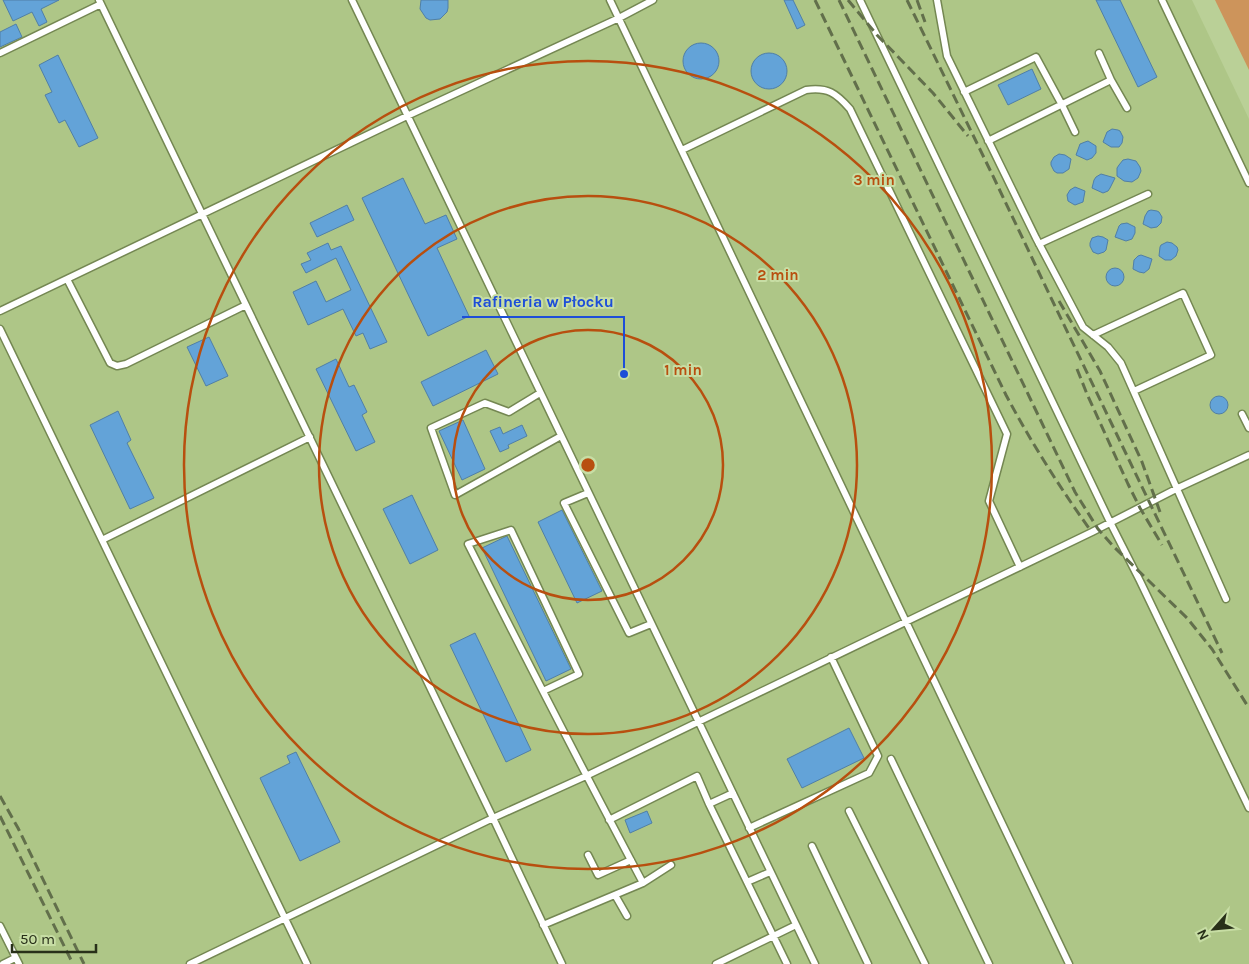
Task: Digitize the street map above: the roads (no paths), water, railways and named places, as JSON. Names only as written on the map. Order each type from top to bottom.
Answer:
[{"type":"lane","points":[[352,0],[815,964]]},
{"type":"lane","points":[[610,0],[1070,964]]},
{"type":"lane","points":[[0,311],[407,116],[619,18],[653,0]]},
{"type":"lane","points":[[860,0],[1249,808]]},
{"type":"lane","points":[[937,0],[947,56],[964,92],[1039,244],[1083,327],[1108,347],[1121,363],[1226,599]]},
{"type":"lane","points":[[1162,0],[1249,183]]},
{"type":"lane","points":[[0,53],[100,2],[562,964]]},
{"type":"lane","points":[[1099,53],[1111,80],[1127,108]]},
{"type":"lane","points":[[964,92],[1036,57],[1075,132]]},
{"type":"lane","points":[[988,141],[1111,80]]},
{"type":"lane","points":[[682,150],[806,90],[818,89],[831,92],[840,98],[850,109],[1007,434],[989,501],[1020,567]]},
{"type":"lane","points":[[1039,244],[1148,194]]},
{"type":"lane","points":[[67,279],[110,363],[117,366],[126,364],[246,305]]},
{"type":"lane","points":[[1093,335],[1183,293],[1211,355],[1134,392]]},
{"type":"lane","points":[[0,330],[307,964]]},
{"type":"lane","points":[[540,393],[509,412],[485,402],[431,428],[455,495],[561,436]]},
{"type":"lane","points":[[1242,414],[1249,428]]},
{"type":"lane","points":[[102,540],[310,438]]},
{"type":"lane","points":[[190,964],[1111,524],[1178,488],[1249,455]]},
{"type":"lane","points":[[588,493],[564,503],[629,633],[651,624]]},
{"type":"lane","points":[[543,691],[579,674],[511,530],[468,544],[586,776],[642,883]]},
{"type":"lane","points":[[749,828],[869,773],[878,756],[831,657]]},
{"type":"lane","points":[[891,759],[988,964]]},
{"type":"lane","points":[[609,820],[697,776],[786,964]]},
{"type":"lane","points":[[709,804],[732,793]]},
{"type":"lane","points":[[849,811],[925,964]]},
{"type":"lane","points":[[812,846],[868,964]]},
{"type":"lane","points":[[588,855],[598,875],[631,860]]},
{"type":"lane","points":[[543,925],[642,883],[671,865]]},
{"type":"lane","points":[[746,882],[770,872]]},
{"type":"lane","points":[[615,895],[627,916]]},
{"type":"lane","points":[[716,964],[796,925]]},
{"type":"lane","points":[[0,926],[17,961],[2,964]]},
{"type":"railway","points":[[815,0],[1006,395],[1046,464],[1091,531]]},
{"type":"railway","points":[[839,0],[1075,492],[1098,529],[1113,546],[1187,618],[1212,649],[1247,705]]},
{"type":"railway","points":[[848,0],[877,35],[933,93],[968,136]]},
{"type":"railway","points":[[907,0],[1222,653]]},
{"type":"railway","points":[[917,0],[925,22]]},
{"type":"railway","points":[[1059,301],[1100,371],[1142,462],[1160,512]]},
{"type":"railway","points":[[1077,369],[1128,484],[1162,545]]},
{"type":"railway","points":[[0,796],[18,828],[84,964]]},
{"type":"railway","points":[[0,816],[73,964]]},
{"type":"place","name":"Rafineria w Płocku","points":[[624,374]]}]
